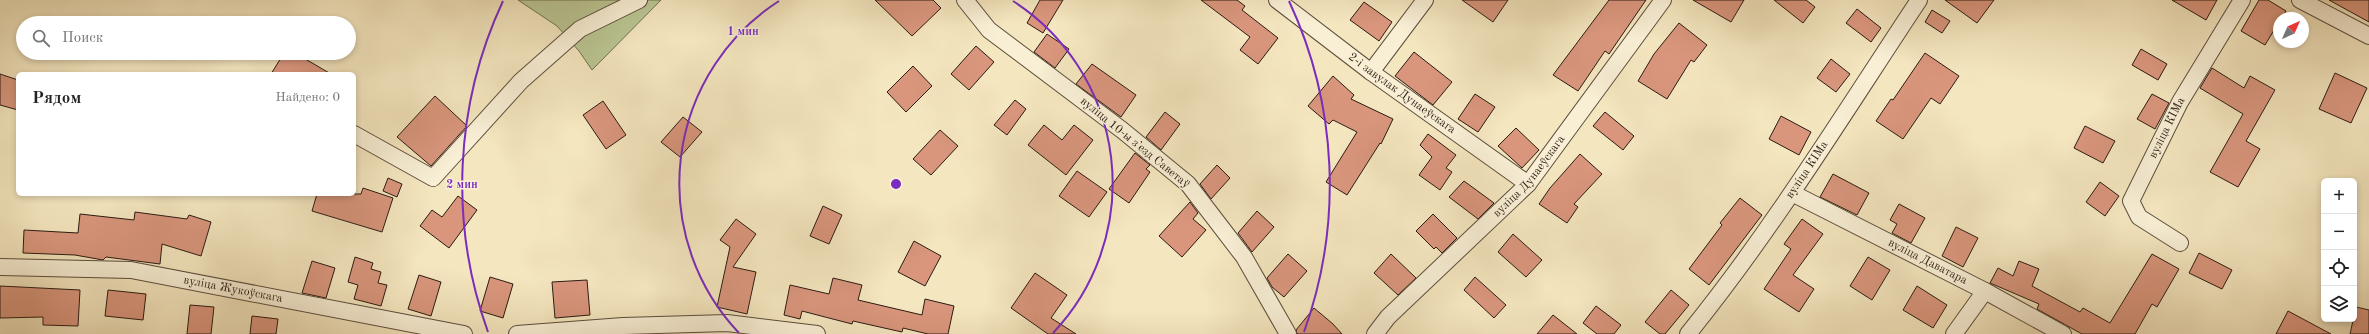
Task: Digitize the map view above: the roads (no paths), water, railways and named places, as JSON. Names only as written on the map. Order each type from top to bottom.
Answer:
[{"type":"street","points":[[356,135],[433,178],[521,81],[580,29],[639,0]]},
{"type":"street","name":"вуліца 10-ы зʼезд Саветаў","points":[[965,0],[989,30],[1122,130],[1188,184],[1244,257],[1288,334]]},
{"type":"street","name":"2-і завулак Дунаеўскага","points":[[1277,0],[1371,72],[1528,184]]},
{"type":"street","points":[[1371,72],[1424,0]]},
{"type":"street","name":"вуліца Дунаеўскага","points":[[1376,334],[1388,317],[1528,184],[1663,0]]},
{"type":"street","name":"вуліца КІМа","points":[[1688,334],[1717,298],[1792,192],[1919,0]]},
{"type":"street","name":"вуліца КІМа","points":[[2180,243],[2139,217],[2132,201],[2180,102],[2242,0]]},
{"type":"street","points":[[2300,0],[2369,36]]},
{"type":"street","name":"вуліца Даватара","points":[[1792,192],[1985,291],[2063,334]]},
{"type":"street","name":"вуліца Жукоўскага","points":[[0,267],[131,270],[464,334]]},
{"type":"street","points":[[1954,334],[1985,291]]},
{"type":"street","points":[[517,334],[622,330],[727,323],[817,334]]}]
